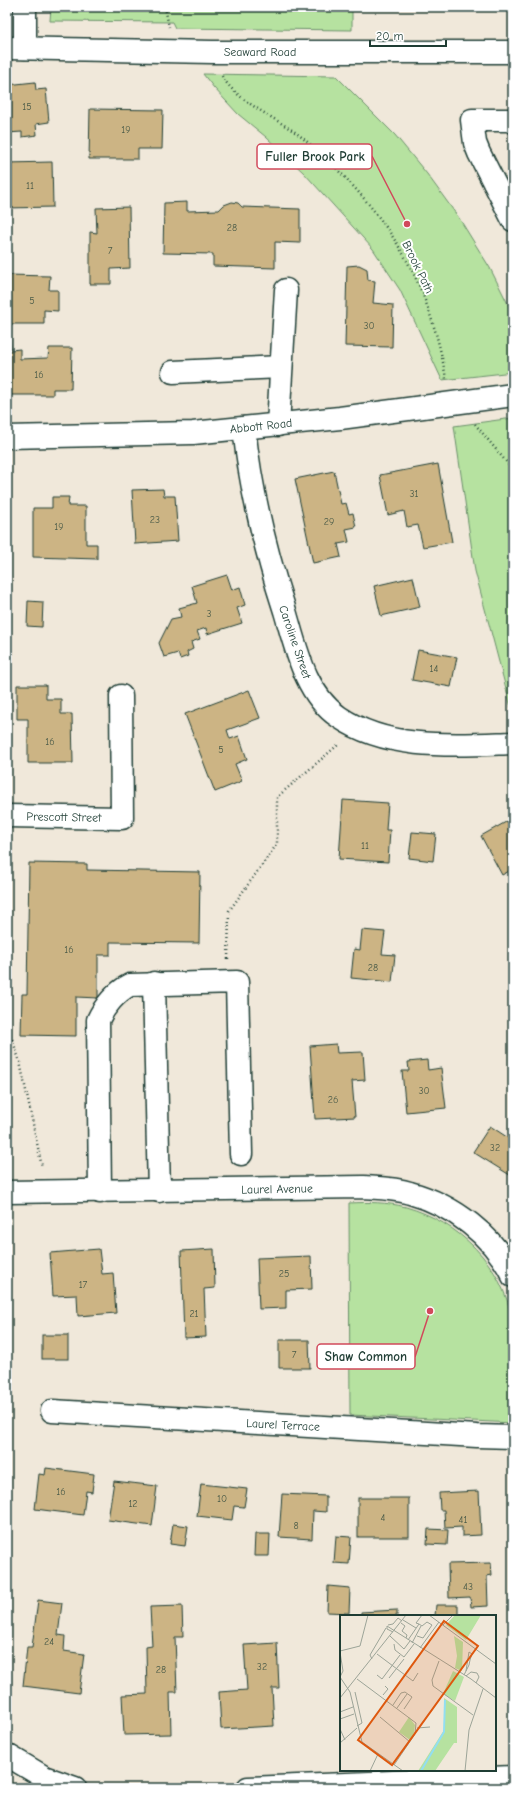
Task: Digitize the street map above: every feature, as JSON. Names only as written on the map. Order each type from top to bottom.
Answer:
[{"type":"street","points":[[16,48],[25,7]]},
{"type":"street","name":"Seaward Road","points":[[16,48],[212,52],[513,52]]},
{"type":"street","points":[[513,122],[512,120],[472,120],[473,132],[479,153],[513,220]]},
{"type":"street","points":[[278,425],[286,290]]},
{"type":"street","points":[[173,372],[282,367]]},
{"type":"street","name":"Abbott Road","points":[[7,437],[171,434],[244,428],[513,395]]},
{"type":"street","name":"Caroline Street","points":[[244,428],[250,480],[264,544],[303,668],[313,689],[324,704],[339,717],[358,727],[379,735],[422,743],[457,745],[513,743]]},
{"type":"street","name":"Prescott Street","points":[[7,816],[122,818],[121,696]]},
{"type":"street","points":[[100,1192],[98,1020],[106,1007],[124,988],[136,984],[237,982],[241,1154]]},
{"type":"street","points":[[154,983],[159,1191]]},
{"type":"street","name":"Laurel Avenue","points":[[8,1192],[100,1192],[364,1187],[396,1190],[425,1198],[453,1212],[479,1232],[507,1249],[513,1276]]},
{"type":"street","name":"Laurel Terrace","points":[[52,1411],[470,1436],[513,1437]]},
{"type":"street","points":[[7,1755],[44,1777],[75,1788]]},
{"type":"street","points":[[248,1788],[307,1787],[513,1777]]},
{"type":"path","points":[[165,7],[170,32]]},
{"type":"path","name":"Brook Path","points":[[220,72],[230,85],[249,102],[289,128],[323,156],[389,231],[408,262],[423,297],[447,381]]},
{"type":"path","points":[[475,423],[513,470]]},
{"type":"path","points":[[227,982],[229,911],[277,844],[277,797],[358,727]]},
{"type":"path","points":[[7,1024],[20,1062],[42,1166],[44,1192]]},
{"type":"path","points":[[7,1259],[8,1192]]},
{"type":"green space","points":[[51,7],[352,7],[352,30],[175,28],[172,22],[50,21]]},
{"type":"green space","points":[[203,74],[336,76],[395,135],[427,174],[459,218],[490,268],[513,314],[513,372],[442,380],[400,290],[373,249],[304,173],[266,137],[238,114]]},
{"type":"green space","points":[[513,418],[513,715],[475,571],[454,426]]},
{"type":"green space","points":[[349,1203],[392,1204],[425,1214],[444,1223],[460,1235],[476,1248],[488,1264],[499,1281],[507,1300],[512,1320],[513,1423],[350,1415]]},
{"type":"building","points":[[35,82],[36,90],[46,89],[49,122],[36,124],[37,135],[22,137],[22,132],[7,133],[7,85]]},
{"type":"building","points":[[90,109],[163,110],[162,149],[138,149],[138,159],[89,159]]},
{"type":"building","points":[[52,162],[53,207],[7,208],[7,163]]},
{"type":"building","points":[[187,202],[187,211],[219,210],[224,205],[232,202],[238,203],[242,207],[300,209],[300,243],[275,242],[275,268],[213,266],[213,254],[163,253],[164,203]]},
{"type":"building","points":[[129,207],[130,268],[111,269],[111,284],[90,284],[90,232],[97,233],[96,208]]},
{"type":"building","points":[[359,265],[367,269],[368,280],[375,281],[373,303],[393,305],[392,347],[345,346],[347,266]]},
{"type":"building","points":[[7,275],[50,276],[49,290],[58,290],[58,311],[44,310],[44,324],[7,324]]},
{"type":"building","points":[[7,336],[10,336],[11,350],[20,349],[20,359],[48,358],[49,348],[72,348],[71,389],[53,389],[53,395],[7,395]]},
{"type":"building","points":[[438,464],[452,542],[423,547],[418,525],[407,527],[404,511],[388,515],[380,475]]},
{"type":"building","points":[[334,471],[341,504],[346,503],[349,514],[353,513],[356,527],[346,529],[349,542],[338,544],[341,557],[313,563],[295,479]]},
{"type":"building","points":[[163,489],[164,496],[175,496],[178,541],[135,544],[132,490]]},
{"type":"building","points":[[52,497],[69,497],[68,506],[86,506],[86,544],[97,544],[97,559],[33,557],[33,508],[52,508]]},
{"type":"building","points":[[227,575],[232,590],[240,587],[245,605],[237,608],[242,623],[207,634],[206,628],[197,631],[200,639],[191,642],[193,649],[187,652],[188,656],[180,659],[178,653],[164,657],[159,643],[171,619],[181,617],[179,608],[197,603],[192,586]]},
{"type":"building","points":[[413,577],[420,607],[381,616],[374,586]]},
{"type":"building","points":[[28,601],[43,602],[42,627],[27,626]]},
{"type":"building","points":[[418,650],[457,657],[451,687],[412,680]]},
{"type":"building","points":[[17,685],[46,685],[46,699],[61,699],[61,714],[72,714],[73,763],[28,763],[28,719],[17,719]]},
{"type":"building","points":[[249,690],[260,718],[227,730],[230,739],[239,736],[247,759],[235,764],[242,781],[215,792],[185,714]]},
{"type":"building","points":[[343,800],[388,803],[386,830],[390,830],[388,862],[339,859]]},
{"type":"building","points":[[513,818],[513,869],[502,875],[481,836]]},
{"type":"building","points":[[412,832],[436,834],[433,861],[409,858]]},
{"type":"building","points":[[29,863],[87,864],[87,870],[200,872],[199,943],[110,942],[110,955],[98,955],[98,998],[76,997],[76,1036],[21,1035],[22,994],[27,994]]},
{"type":"building","points":[[362,930],[385,932],[382,954],[395,955],[392,982],[351,978],[354,949],[360,950]]},
{"type":"building","points":[[336,1044],[337,1053],[363,1052],[365,1080],[352,1081],[355,1117],[315,1119],[310,1046]]},
{"type":"building","points":[[427,1060],[428,1070],[441,1068],[446,1108],[406,1112],[402,1071],[409,1071],[408,1062]]},
{"type":"building","points":[[490,1126],[513,1141],[513,1177],[473,1152]]},
{"type":"building","points":[[99,1249],[102,1274],[113,1273],[116,1313],[78,1316],[77,1295],[53,1296],[50,1253]]},
{"type":"building","points":[[214,1249],[215,1288],[204,1289],[206,1337],[184,1338],[181,1251]]},
{"type":"building","points":[[311,1256],[312,1289],[286,1290],[286,1308],[259,1309],[257,1258]]},
{"type":"building","points":[[42,1335],[68,1335],[68,1359],[42,1359]]},
{"type":"building","points":[[279,1340],[309,1340],[310,1368],[279,1368]]},
{"type":"building","points":[[46,1468],[94,1474],[92,1492],[86,1491],[83,1515],[35,1509],[39,1474],[45,1475]]},
{"type":"building","points":[[114,1481],[157,1486],[152,1526],[108,1520]]},
{"type":"building","points":[[201,1484],[247,1489],[244,1507],[234,1506],[232,1520],[197,1516]]},
{"type":"building","points":[[479,1491],[481,1535],[462,1536],[462,1527],[445,1528],[444,1510],[440,1510],[439,1493]]},
{"type":"building","points":[[282,1494],[326,1496],[326,1512],[313,1511],[312,1539],[279,1537]]},
{"type":"building","points":[[358,1498],[409,1498],[409,1537],[358,1537]]},
{"type":"building","points":[[173,1524],[188,1526],[185,1546],[170,1544]]},
{"type":"building","points":[[428,1529],[448,1530],[447,1545],[427,1544]]},
{"type":"building","points":[[255,1534],[270,1534],[269,1556],[254,1556]]},
{"type":"building","points":[[336,1536],[351,1537],[349,1564],[334,1563]]},
{"type":"building","points":[[491,1563],[492,1575],[487,1576],[488,1606],[471,1607],[470,1597],[449,1598],[448,1564]]},
{"type":"building","points":[[328,1586],[350,1588],[349,1613],[327,1612]]},
{"type":"building","points":[[38,1600],[62,1603],[58,1635],[65,1636],[64,1651],[84,1654],[79,1693],[23,1686],[27,1647],[32,1647]]},
{"type":"building","points":[[436,1605],[458,1605],[458,1615],[435,1615]]},
{"type":"building","points":[[182,1606],[183,1637],[175,1637],[177,1692],[170,1692],[171,1734],[124,1735],[122,1695],[147,1694],[146,1647],[152,1646],[150,1607]]},
{"type":"building","points":[[397,1610],[397,1615],[361,1615],[361,1612]]},
{"type":"building","points":[[277,1643],[279,1688],[272,1688],[274,1726],[221,1729],[219,1692],[247,1690],[244,1645]]},
{"type":"place","name":"Fuller Brook Park","points":[[407,224]]},
{"type":"place","name":"Shaw Common","points":[[430,1311]]}]
